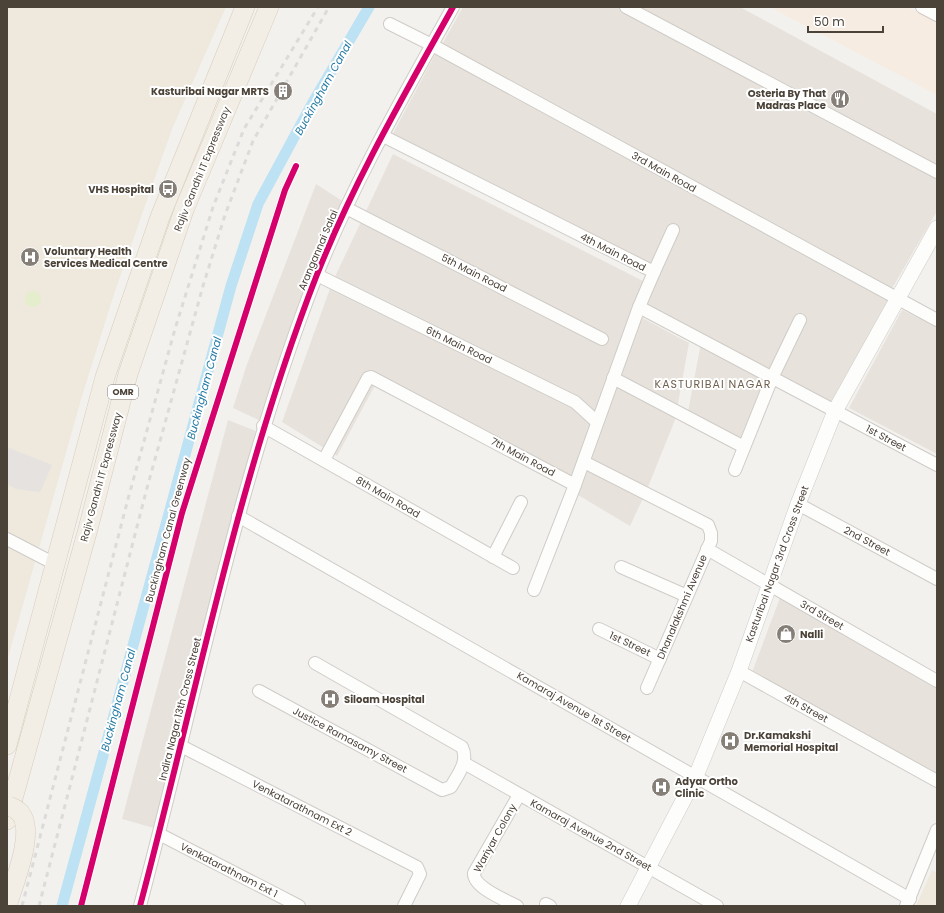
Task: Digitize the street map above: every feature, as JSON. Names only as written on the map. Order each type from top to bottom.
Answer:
[{"type":"main road","name":"Rajiv Gandhi IT Expressway","points":[[7,745],[105,377],[160,217],[245,7]]},
{"type":"main road","points":[[221,120],[221,109],[259,7]]},
{"type":"main road","name":"Rajiv Gandhi IT Expressway","points":[[7,820],[88,529],[128,374],[184,210],[269,7]]},
{"type":"main road","points":[[7,805],[19,811],[27,827],[25,846],[7,906]]},
{"type":"street","points":[[221,120],[231,111],[279,7]]},
{"type":"street","name":"Arangannai Salai","points":[[238,516],[263,426],[317,275],[346,208],[453,7]]},
{"type":"street","points":[[626,7],[937,172]]},
{"type":"street","points":[[922,7],[937,15]]},
{"type":"street","name":"3rd Main Road","points":[[390,24],[432,45],[936,318]]},
{"type":"street","name":"4th Main Road","points":[[383,136],[654,272],[639,307],[575,485]]},
{"type":"street","name":"5th Main Road","points":[[346,208],[602,339]]},
{"type":"street","name":"Kasturibai Nagar 3rd Cross Street","points":[[628,906],[696,776],[739,671],[768,584],[835,411],[937,228]]},
{"type":"street","points":[[654,272],[673,230]]},
{"type":"street","name":"6th Main Road","points":[[317,275],[575,402],[597,422]]},
{"type":"street","points":[[639,307],[835,411]]},
{"type":"street","points":[[735,470],[772,378],[800,320]]},
{"type":"street","name":"7th Main Road","points":[[324,460],[368,378],[371,377],[575,485]]},
{"type":"street","points":[[613,378],[744,447]]},
{"type":"street","name":"1st Street","points":[[835,411],[937,465]]},
{"type":"street","name":"8th Main Road","points":[[263,426],[513,568]]},
{"type":"street","name":"Dhanalakshmi Avenue","points":[[584,462],[708,525],[711,533],[711,541],[647,688]]},
{"type":"street","points":[[534,590],[575,485]]},
{"type":"street","points":[[493,557],[521,502]]},
{"type":"street","name":"2nd Street","points":[[798,504],[937,578]]},
{"type":"street","name":"Indira Nagar 13th Cross Street","points":[[140,906],[238,516]]},
{"type":"street","name":"Kamaraj Avenue 1st Street","points":[[238,516],[696,776],[908,902]]},
{"type":"street","points":[[7,538],[55,564]]},
{"type":"street","name":"3rd Street","points":[[707,549],[937,681]]},
{"type":"street","points":[[621,567],[687,596]]},
{"type":"street","name":"1st Street","points":[[599,629],[660,659]]},
{"type":"street","points":[[315,663],[462,747],[466,758],[464,763]]},
{"type":"street","name":"4th Street","points":[[739,671],[937,781]]},
{"type":"street","name":"Justice Ramasamy Street","points":[[259,691],[442,790],[451,787],[464,763]]},
{"type":"street","name":"Venkatarathnam Ext 2","points":[[181,746],[417,867],[420,871],[404,906]]},
{"type":"street","name":"Kamaraj Avenue 2nd Street","points":[[464,763],[717,906]]},
{"type":"street","name":"Wariyar Colony","points":[[516,906],[477,884],[474,877],[519,795]]},
{"type":"street","points":[[908,902],[932,858],[937,830]]},
{"type":"street","name":"Venkatarathnam Ext 1","points":[[159,834],[299,906]]},
{"type":"shaded area","points":[[7,7],[226,7],[172,129],[114,294],[82,396],[7,661]]},
{"type":"shaded area","points":[[463,7],[621,7],[937,174],[937,211],[890,292],[440,48]]},
{"type":"shaded area","points":[[629,7],[740,7],[937,114],[937,171]]},
{"type":"shaded area","points":[[770,7],[907,7],[937,22],[937,95]]},
{"type":"shaded area","points":[[437,51],[891,297],[831,408],[645,308],[658,275],[390,139]]},
{"type":"shaded area","points":[[393,154],[647,283],[635,314],[689,343],[675,420],[646,492],[630,526],[563,486],[565,477],[380,376],[337,456],[282,422],[332,283]]},
{"type":"shaded area","points":[[316,184],[347,204],[261,421],[233,408],[246,367]]},
{"type":"shaded area","points":[[902,310],[937,327],[937,454],[849,408]]},
{"type":"shaded area","points":[[701,343],[766,379],[739,445],[686,422]]},
{"type":"shaded area","points":[[228,420],[256,431],[231,519],[154,828],[122,819]]},
{"type":"shaded area","points":[[9,448],[52,465],[40,492],[16,489],[7,484],[7,452]]},
{"type":"shaded area","points":[[781,595],[937,685],[937,778],[751,675]]},
{"type":"shaded area","points":[[932,870],[937,873],[937,906],[916,906]]},
{"type":"green space","points":[[33,291],[39,293],[41,299],[39,305],[33,307],[27,305],[25,299],[27,293]]},
{"type":"waterway","name":"Buckingham Canal","points":[[62,906],[231,286],[258,204],[312,104],[369,7]]},
{"type":"railway","points":[[22,906],[128,499],[175,329],[213,207],[244,129],[318,7]]},
{"type":"railway","points":[[39,906],[147,488],[203,286],[225,215],[253,141],[329,7]]},
{"type":"cycle path","points":[[140,906],[240,510],[263,431],[288,354],[316,277],[346,208],[380,140],[453,7]]},
{"type":"cycle path","name":"Buckingham Canal Greenway","points":[[81,906],[182,513],[285,190],[296,166]]},
{"type":"place","name":"Kasturibai Nagar MRTS","points":[[283,91]]},
{"type":"place","name":"Osteria By That Madras Place","points":[[840,99]]},
{"type":"place","name":"VHS Hospital","points":[[168,189]]},
{"type":"place","name":"Voluntary Health Services Medical Centre","points":[[30,257]]},
{"type":"place","name":"Nalli","points":[[786,634]]},
{"type":"place","name":"Siloam Hospital","points":[[330,699]]},
{"type":"place","name":"Dr.Kamakshi Memorial Hospital","points":[[730,741]]},
{"type":"place","name":"Adyar Ortho Clinic","points":[[661,787]]},
{"type":"district","name":"KASTURIBAI NAGAR","points":[[713,384]]}]
